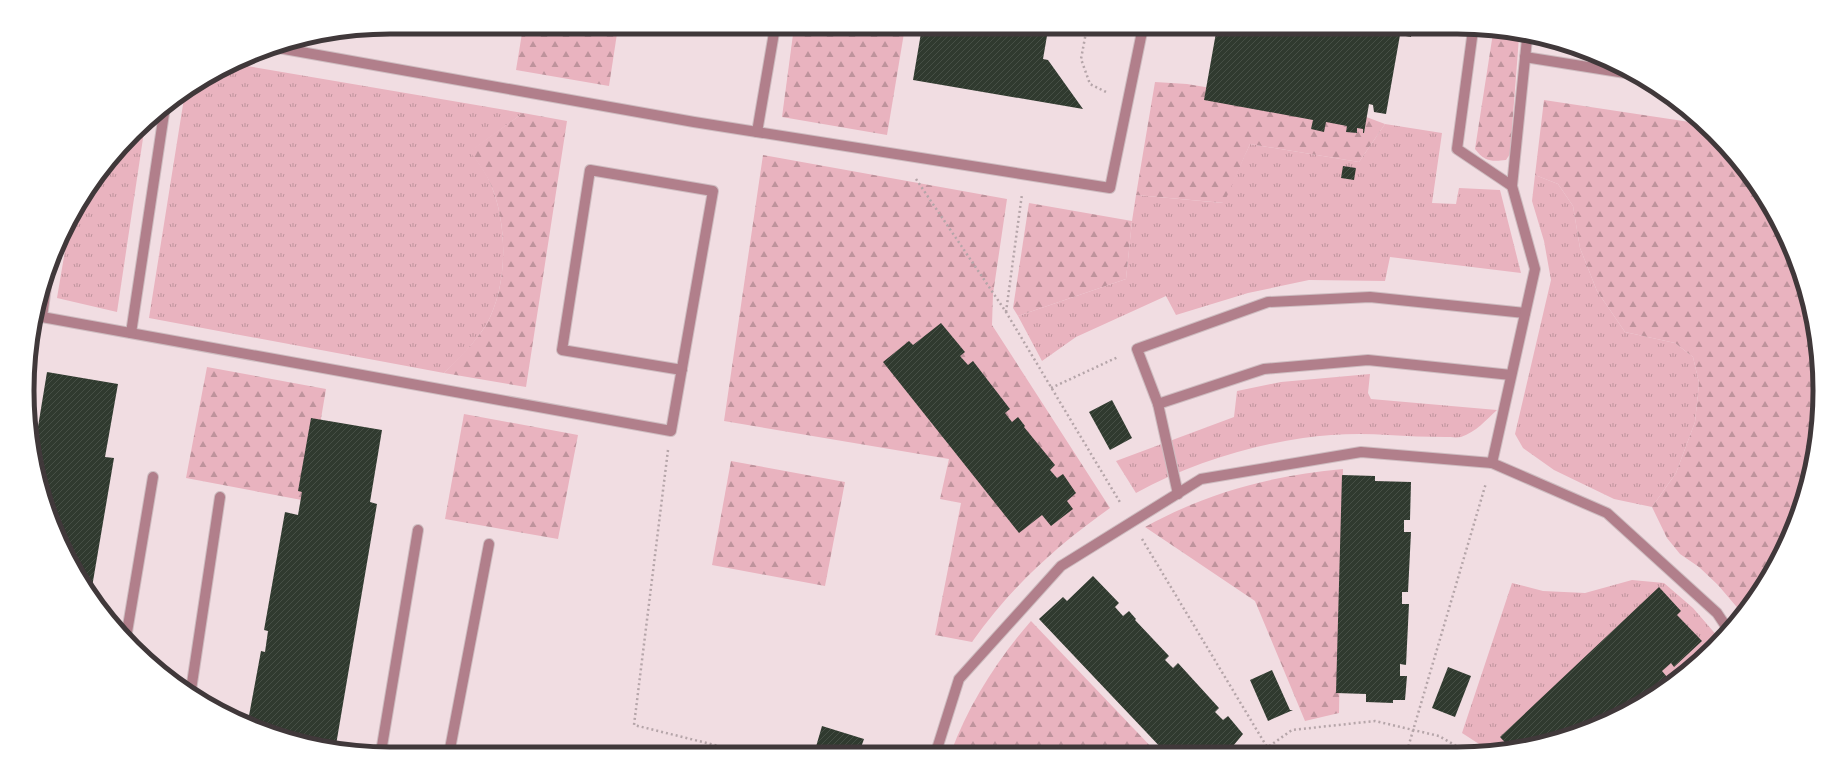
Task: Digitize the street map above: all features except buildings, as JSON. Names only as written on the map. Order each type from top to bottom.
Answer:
[{"type":"lane","points":[[757,132],[774,34]]},
{"type":"lane","points":[[287,49],[757,132],[1110,188],[1142,34]]},
{"type":"lane","points":[[1472,35],[1458,149],[1512,186]]},
{"type":"lane","points":[[1492,463],[1535,269],[1512,186],[1527,41]]},
{"type":"lane","points":[[1525,57],[1617,72]]},
{"type":"lane","points":[[131,333],[164,115]]},
{"type":"lane","points":[[42,316],[42,317],[671,431],[682,370],[713,191],[590,170],[562,350],[682,370]]},
{"type":"lane","points":[[1178,494],[1158,404],[1137,348],[1268,302],[1370,297],[1525,313]]},
{"type":"lane","points":[[1158,404],[1264,369],[1368,360],[1511,375]]},
{"type":"lane","points":[[938,747],[959,679],[1062,566],[1201,480],[1361,452],[1492,463],[1607,513],[1717,613],[1725,626]]},
{"type":"lane","points":[[127,631],[153,477]]},
{"type":"lane","points":[[192,687],[220,497]]},
{"type":"lane","points":[[382,747],[418,530]]},
{"type":"lane","points":[[450,747],[489,544]]},
{"type":"path","points":[[1086,34],[1081,59],[1090,84],[1128,103]]},
{"type":"path","points":[[901,155],[1006,312],[1268,747],[1292,730],[1375,721],[1439,736],[1458,747]]},
{"type":"path","points":[[1006,312],[1024,174]]},
{"type":"path","points":[[1051,388],[1137,348]]},
{"type":"path","points":[[671,431],[634,725],[723,747]]},
{"type":"path","points":[[1408,747],[1492,463]]},
{"type":"green space","points":[[522,34],[617,34],[609,86],[516,70]]},
{"type":"green space","points":[[793,34],[904,34],[887,135],[782,117]]},
{"type":"green space","points":[[1493,36],[1519,40],[1510,154],[1506,160],[1492,161],[1482,156],[1475,149]]},
{"type":"green space","points":[[244,66],[523,113],[471,151],[487,176],[497,201],[503,237],[502,275],[493,310],[482,332],[444,373],[149,318],[184,100],[212,82]]},
{"type":"green space","points":[[1155,82],[1187,84],[1353,112],[1385,124],[1359,162],[1250,144],[1224,203],[1136,195]]},
{"type":"green space","points":[[1544,100],[1692,122],[1725,155],[1753,192],[1786,254],[1801,298],[1810,344],[1813,390],[1810,437],[1801,483],[1786,527],[1765,569],[1738,609],[1718,585],[1699,567],[1680,554],[1667,538],[1652,507],[1676,473],[1695,422],[1699,383],[1693,357],[1675,343],[1625,332],[1597,291],[1580,248],[1573,206],[1558,184],[1535,175]]},
{"type":"green space","points":[[523,113],[567,121],[526,387],[444,373],[482,332],[493,310],[502,275],[503,237],[497,201],[489,181],[470,151]]},
{"type":"green space","points":[[1385,124],[1442,133],[1432,203],[1456,204],[1459,188],[1500,190],[1521,273],[1390,257],[1385,281],[1309,280],[1248,293],[1176,315],[1166,296],[1076,337],[1042,361],[1018,316],[1126,279],[1136,195],[1223,203],[1250,144],[1359,162]]},
{"type":"green space","points":[[144,132],[117,312],[57,298],[66,243],[82,212],[94,192],[122,155]]},
{"type":"green space","points":[[763,155],[1007,199],[993,294],[992,325],[1110,508],[1052,553],[1035,569],[1002,603],[972,642],[935,635],[961,503],[940,499],[949,459],[724,421]]},
{"type":"green space","points":[[1535,175],[1558,184],[1573,206],[1580,248],[1597,291],[1625,332],[1675,343],[1693,357],[1699,383],[1695,422],[1676,473],[1652,507],[1614,499],[1554,470],[1523,448],[1515,434],[1551,280],[1544,241],[1532,201]]},
{"type":"green space","points":[[1029,203],[1132,221],[1126,279],[1018,316],[1013,308]]},
{"type":"green space","points":[[207,367],[326,389],[307,501],[186,478]]},
{"type":"green space","points":[[1370,374],[1368,393],[1371,399],[1497,410],[1476,429],[1461,437],[1356,434],[1303,438],[1259,446],[1217,458],[1176,474],[1136,493],[1116,461],[1234,417],[1237,391],[1281,382]]},
{"type":"green space","points":[[464,414],[578,435],[558,539],[445,519]]},
{"type":"green space","points":[[731,461],[845,482],[825,586],[712,565]]},
{"type":"green space","points":[[1343,469],[1339,713],[1305,721],[1255,601],[1145,527],[1193,504],[1217,495],[1265,481]]},
{"type":"green space","points":[[1632,580],[1664,583],[1693,608],[1716,635],[1692,659],[1655,687],[1593,720],[1549,735],[1503,744],[1482,746],[1462,733],[1512,583],[1543,591],[1585,593]]},
{"type":"green space","points":[[1031,621],[1151,747],[953,747],[966,717],[985,683],[995,667]]}]
